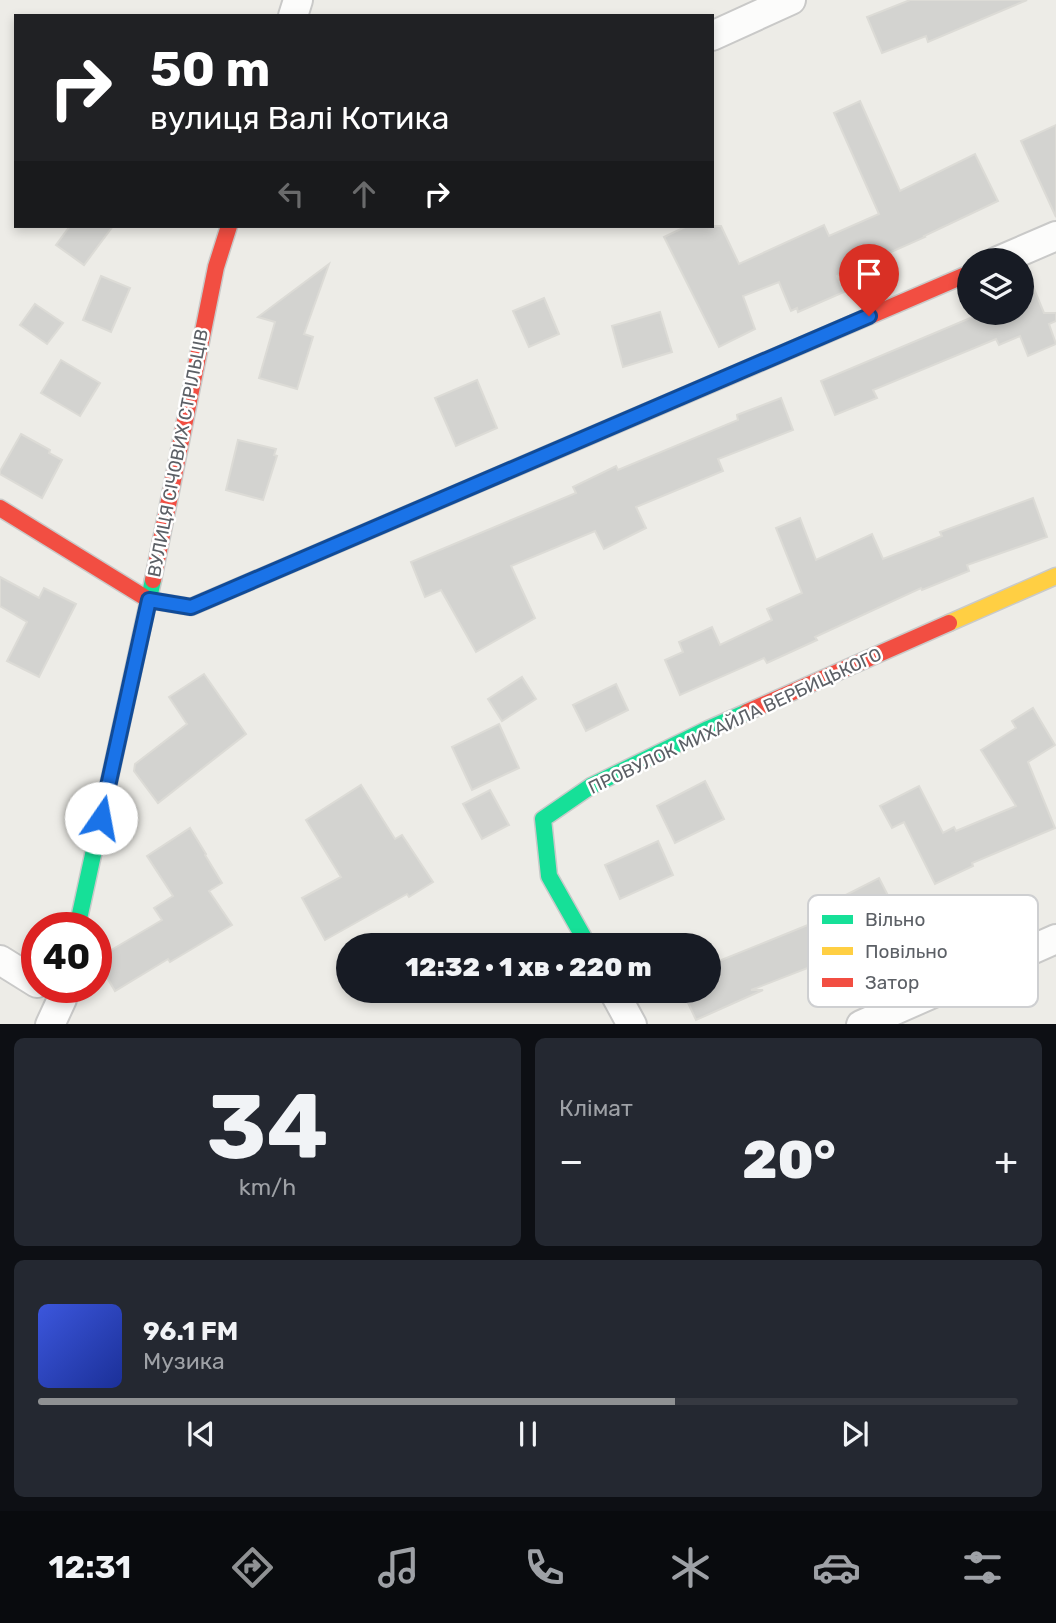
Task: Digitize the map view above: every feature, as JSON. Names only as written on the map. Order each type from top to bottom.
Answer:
[{"type":"street","points":[[714,35],[791,0]]},
{"type":"street","name":"ВУЛИЦЯ СІЧОВИХ СТРІЛЬЦІВ","points":[[81,912],[149,600],[216,267],[228,228]]},
{"type":"street","points":[[1028,248],[1056,236]]},
{"type":"street","points":[[0,508],[149,600],[191,607],[957,279]]},
{"type":"street","name":"ПРОВУЛОК МИХАЙЛА ВЕРБИЦЬКОГО","points":[[581,933],[549,876],[543,820],[591,786],[708,729],[1056,576]]},
{"type":"street","points":[[1038,947],[1056,939]]},
{"type":"street","points":[[0,961],[21,973]]},
{"type":"street","points":[[50,1024],[54,1003]]},
{"type":"street","points":[[620,1003],[632,1024]]},
{"type":"street","points":[[861,1024],[900,1007]]},
{"type":"building","points":[[910,0],[1027,0],[928,42],[926,36],[882,53],[867,17]]},
{"type":"building","points":[[860,101],[900,191],[975,154],[998,201],[837,276],[844,292],[798,312],[797,308],[791,311],[779,282],[743,296],[755,329],[719,347],[664,237],[683,228],[721,226],[739,264],[824,225],[829,236],[879,214],[834,113]]},
{"type":"building","points":[[1056,125],[1056,217],[1021,141]]},
{"type":"building","points":[[69,228],[112,228],[84,265],[56,245]]},
{"type":"building","points":[[329,264],[304,334],[313,337],[297,389],[259,378],[275,322],[258,317]]},
{"type":"building","points":[[101,276],[130,288],[111,332],[83,320]]},
{"type":"building","points":[[1034,289],[1044,313],[1056,313],[1056,321],[1049,324],[1056,344],[1028,356],[1020,336],[999,345],[996,339],[873,390],[877,398],[835,415],[821,381],[957,324],[1034,325]]},
{"type":"building","points":[[544,298],[559,334],[529,347],[513,311]]},
{"type":"building","points":[[35,304],[63,323],[47,344],[20,325]]},
{"type":"building","points":[[660,312],[672,352],[623,367],[612,326]]},
{"type":"building","points":[[61,360],[100,383],[80,416],[41,393]]},
{"type":"building","points":[[477,380],[497,428],[456,446],[435,398]]},
{"type":"building","points":[[781,398],[793,430],[718,459],[723,471],[636,507],[646,528],[604,549],[595,531],[511,566],[535,618],[476,652],[441,590],[425,597],[411,562],[576,493],[573,487],[616,466],[618,470],[738,420],[737,415]]},
{"type":"building","points":[[21,434],[62,460],[42,498],[0,474]]},
{"type":"building","points":[[238,440],[276,449],[274,455],[277,456],[263,500],[226,490]]},
{"type":"building","points":[[1033,498],[1047,537],[967,565],[969,571],[922,590],[921,588],[815,637],[817,640],[767,663],[764,658],[680,695],[665,660],[683,652],[679,642],[712,627],[720,645],[772,620],[767,609],[802,593],[776,528],[800,518],[816,560],[872,534],[883,559],[942,536],[940,532]]},
{"type":"building","points":[[0,577],[39,598],[44,588],[76,604],[39,677],[7,661],[27,622],[0,606]]},
{"type":"building","points":[[204,674],[246,734],[158,803],[134,771],[135,764],[187,724],[169,697]]},
{"type":"building","points":[[522,677],[536,699],[502,721],[488,699]]},
{"type":"building","points":[[616,684],[628,710],[586,731],[573,705]]},
{"type":"building","points":[[1033,708],[1055,745],[1028,762],[1055,828],[972,863],[973,866],[935,884],[904,822],[892,828],[880,806],[919,786],[943,833],[954,827],[956,831],[1016,806],[981,750],[1016,728],[1012,721]]},
{"type":"building","points":[[499,724],[519,768],[472,790],[452,747]]},
{"type":"building","points":[[705,781],[724,819],[675,843],[657,806]]},
{"type":"building","points":[[361,785],[395,839],[402,835],[433,882],[325,940],[302,898],[341,877],[306,820]]},
{"type":"building","points":[[490,790],[509,825],[482,839],[463,804]]},
{"type":"building","points":[[190,828],[222,883],[209,891],[232,925],[115,991],[112,986],[112,950],[162,920],[154,908],[173,896],[147,856]]},
{"type":"building","points":[[658,841],[673,875],[620,899],[605,865]]},
{"type":"building","points":[[879,878],[888,895],[846,895]]},
{"type":"building","points":[[808,925],[808,968],[751,990],[763,990],[696,1020],[688,1003],[721,1003],[721,960]]},
{"type":"traffic: fast","points":[[205,601],[646,412]]},
{"type":"traffic: fast","points":[[80,912],[153,580]]},
{"type":"traffic: fast","points":[[581,933],[549,876],[543,819],[591,786],[747,712]]},
{"type":"traffic: slow","points":[[949,623],[1056,576]]},
{"type":"traffic: jam","points":[[153,580],[216,267],[228,228]]},
{"type":"traffic: jam","points":[[646,412],[957,279]]},
{"type":"traffic: jam","points":[[0,508],[149,600],[191,607],[205,601]]},
{"type":"traffic: jam","points":[[747,712],[949,623]]},
{"type":"route","points":[[101,818],[149,600],[191,607],[869,316]]}]
